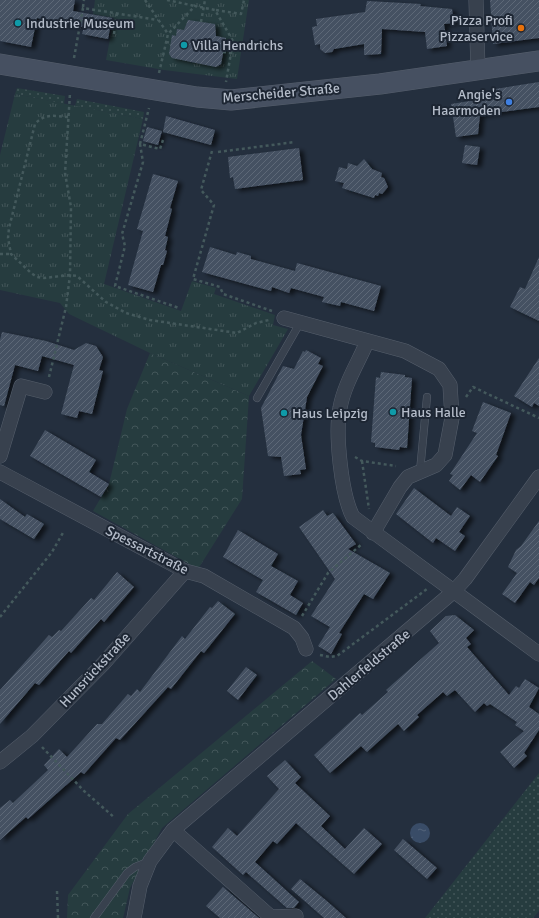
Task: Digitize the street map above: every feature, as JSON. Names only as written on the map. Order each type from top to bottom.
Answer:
[{"type":"main road","name":"Merscheider Straße","points":[[0,64],[197,97],[231,100],[380,84],[539,61]]},
{"type":"street","points":[[476,0],[478,70]]},
{"type":"street","points":[[284,318],[300,324],[400,350],[439,369],[450,385],[452,418],[445,455],[436,465],[420,470],[408,477],[400,487],[373,533]]},
{"type":"street","points":[[367,342],[340,408],[340,450],[348,508],[357,522],[539,654]]},
{"type":"street","points":[[0,456],[21,386],[45,392]]},
{"type":"street","name":"Spessartstraße","points":[[0,472],[185,571],[204,576],[294,628],[302,638],[306,649]]},
{"type":"street","name":"Dahlerfeldstraße","points":[[134,918],[140,886],[150,861],[173,830],[453,592],[465,579],[539,477]]},
{"type":"street","name":"Hunsrückstraße","points":[[1,760],[32,736],[103,664],[185,571]]},
{"type":"street","points":[[173,830],[271,917],[296,916]]},
{"type":"lane","points":[[257,398],[300,324]]},
{"type":"lane","points":[[420,470],[427,397]]},
{"type":"lane","points":[[94,918],[127,872],[150,861]]},
{"type":"path","points":[[45,392],[66,307],[70,275],[71,207],[66,173],[68,117],[72,75],[84,0]]},
{"type":"path","points":[[145,0],[168,34]]},
{"type":"path","points":[[167,0],[241,14],[244,0]]},
{"type":"path","points":[[201,22],[205,0]]},
{"type":"path","points":[[160,70],[168,34],[195,6]]},
{"type":"path","points":[[83,8],[158,20]]},
{"type":"path","points":[[216,10],[233,41],[227,77]]},
{"type":"path","points":[[114,34],[117,13]]},
{"type":"path","points":[[166,42],[171,43]]},
{"type":"path","points":[[223,52],[231,53]]},
{"type":"path","points":[[156,109],[149,108],[140,144],[143,162],[122,234],[125,246],[115,286],[180,308]]},
{"type":"path","points":[[68,117],[48,115],[43,117],[35,124],[9,228],[8,238],[11,254],[37,277],[77,276],[114,307],[142,318],[237,333],[260,322],[284,318]]},
{"type":"path","points":[[140,144],[160,149],[163,140]]},
{"type":"path","points":[[218,152],[295,142]]},
{"type":"path","points":[[212,150],[200,190],[214,205],[193,279],[220,287],[223,294],[278,313],[284,318]]},
{"type":"path","points":[[0,254],[11,254]]},
{"type":"path","points":[[452,418],[473,387],[539,418]]},
{"type":"path","points":[[340,450],[362,461],[420,470]]},
{"type":"path","points":[[294,628],[328,573],[373,533],[362,461]]},
{"type":"path","points":[[0,617],[52,552],[64,531]]},
{"type":"path","points":[[306,649],[324,656],[337,656],[439,581]]},
{"type":"path","points":[[32,736],[84,791],[115,818]]},
{"type":"path","points":[[57,891],[58,918]]},
{"type":"green space","points":[[95,0],[249,0],[237,79],[164,70],[106,60],[114,18],[93,14]]},
{"type":"green space","points":[[17,88],[65,96],[64,104],[15,94]]},
{"type":"green space","points":[[15,94],[143,119],[104,284],[181,311],[192,281],[216,288],[214,294],[275,315],[273,325],[288,329],[249,396],[150,353],[69,314],[60,303],[0,290],[0,155]]},
{"type":"green space","points":[[77,99],[144,112],[143,119],[75,106]]},
{"type":"green space","points":[[150,353],[249,396],[242,499],[198,569],[93,511],[109,484],[127,409]]},
{"type":"green space","points":[[312,661],[336,679],[162,828],[130,888],[123,918],[67,918],[68,895],[128,814]]},
{"type":"green space","points":[[539,773],[539,911],[533,918],[425,918]]},
{"type":"water","points":[[420,823],[427,826],[430,833],[427,840],[420,843],[413,840],[410,833],[413,826]]},
{"type":"building","name":"Industrie Museum","points":[[0,0],[75,0],[73,11],[112,18],[108,39],[82,34],[84,27],[37,18],[31,47],[0,41]]},
{"type":"building","points":[[490,0],[539,0],[539,38],[493,44]]},
{"type":"building","points":[[367,1],[421,4],[420,6],[452,9],[454,23],[444,24],[447,46],[427,49],[425,32],[382,29],[381,54],[364,55],[364,44],[334,49],[332,52],[325,53],[320,49],[320,44],[315,45],[312,27],[317,26],[316,19],[365,12]]},
{"type":"building","points":[[188,20],[215,24],[216,36],[226,38],[221,64],[216,67],[172,58],[169,54],[172,35],[176,36],[177,29],[184,30]]},
{"type":"building","points":[[539,82],[539,107],[480,115],[478,134],[456,137],[451,104],[496,97],[495,89]]},
{"type":"building","points":[[166,116],[215,130],[211,145],[163,132]]},
{"type":"building","points":[[147,127],[162,131],[158,145],[143,141]]},
{"type":"building","points":[[465,145],[480,147],[477,165],[462,163]]},
{"type":"building","points":[[299,148],[303,180],[235,189],[233,177],[230,178],[228,157]]},
{"type":"building","points":[[364,159],[372,169],[382,173],[381,177],[384,178],[388,187],[382,194],[379,193],[378,196],[375,195],[374,198],[342,188],[344,183],[335,181],[339,167],[347,169],[348,163],[357,166]]},
{"type":"building","points":[[153,174],[178,181],[170,208],[172,209],[165,236],[168,237],[165,250],[167,251],[153,292],[128,285],[143,231],[137,229]]},
{"type":"building","points":[[210,247],[236,255],[237,252],[251,256],[251,259],[295,271],[297,263],[381,286],[374,311],[341,302],[340,306],[322,302],[324,297],[291,288],[289,293],[272,287],[271,291],[202,272]]},
{"type":"building","points":[[539,257],[539,321],[510,307],[520,287],[525,289]]},
{"type":"building","points":[[2,332],[46,341],[74,350],[86,343],[96,346],[103,357],[99,370],[103,371],[92,414],[79,411],[77,418],[61,414],[74,365],[42,356],[38,371],[15,365],[4,406],[0,405],[0,340]]},
{"type":"building","name":"Haus Leipzig","points":[[306,350],[321,358],[318,364],[323,366],[307,397],[301,435],[306,469],[300,470],[301,474],[284,476],[281,457],[268,456],[261,408],[283,366],[294,369],[303,351],[305,352]]},
{"type":"building","points":[[539,358],[539,406],[534,403],[532,407],[514,396]]},
{"type":"building","name":"Haus Halle","points":[[381,372],[405,375],[405,377],[412,378],[407,448],[400,447],[399,450],[375,447],[375,443],[371,442],[376,377],[380,378]]},
{"type":"building","points":[[483,402],[511,413],[496,455],[498,456],[480,482],[471,475],[460,490],[449,481],[453,475],[450,474],[477,433],[472,431]]},
{"type":"building","points":[[45,430],[96,460],[89,472],[109,484],[101,497],[30,456]]},
{"type":"building","points":[[414,488],[451,516],[457,507],[470,516],[459,532],[465,536],[455,551],[436,538],[433,543],[396,514]]},
{"type":"building","points":[[0,499],[25,517],[27,514],[44,524],[34,539],[0,519]]},
{"type":"building","points":[[323,510],[327,516],[333,513],[356,544],[348,549],[390,573],[373,599],[364,594],[339,633],[342,634],[331,654],[318,646],[330,627],[311,616],[335,579],[299,527]]},
{"type":"building","points":[[539,521],[539,578],[534,585],[530,582],[515,603],[502,594],[517,573],[508,567],[516,550],[521,546]]},
{"type":"building","points":[[238,530],[278,554],[271,566],[298,581],[290,595],[303,603],[296,615],[256,592],[263,580],[223,557]]},
{"type":"building","points":[[117,572],[134,587],[104,622],[101,619],[71,653],[69,651],[39,685],[35,683],[0,724],[0,690],[49,635],[52,637],[59,630],[61,631],[91,598],[94,600]]},
{"type":"building","points":[[218,601],[235,614],[204,653],[201,651],[171,689],[168,687],[120,740],[116,738],[84,774],[81,772],[28,819],[26,817],[0,840],[0,808],[10,800],[13,803],[48,770],[44,765],[59,749],[67,757],[97,724],[102,724],[128,694],[131,696],[137,689],[140,692],[182,636],[185,639],[210,607],[212,608]]},
{"type":"building","points":[[455,615],[474,630],[466,638],[471,644],[467,647],[509,695],[516,686],[519,688],[525,679],[539,688],[529,707],[539,714],[539,730],[524,753],[527,756],[514,768],[500,752],[524,731],[515,725],[517,722],[490,704],[487,706],[484,703],[475,712],[455,690],[447,696],[443,692],[417,715],[419,717],[404,731],[398,724],[367,752],[361,746],[330,773],[314,755],[360,713],[362,715],[388,692],[386,690],[439,643],[430,631],[446,616]]},
{"type":"building","points":[[246,667],[257,675],[238,700],[227,691]]},
{"type":"building","points":[[285,760],[301,777],[295,783],[330,816],[321,826],[345,849],[364,828],[382,844],[354,874],[296,823],[277,844],[273,841],[255,862],[299,902],[294,908],[287,908],[246,872],[243,875],[212,847],[228,828],[237,836],[279,789],[267,776]]},
{"type":"building","points":[[403,839],[437,868],[427,879],[394,850]]},
{"type":"building","points":[[300,879],[346,918],[324,918],[291,889]]},
{"type":"building","points":[[223,887],[259,918],[220,918],[206,906]]},
{"type":"place","name":"Industrie Museum","points":[[18,23]]},
{"type":"place","name":"Pizza Profi Pizzaservice","points":[[521,28]]},
{"type":"place","name":"Villa Hendrichs","points":[[184,45]]},
{"type":"place","name":"Angie's Haarmoden","points":[[509,102]]},
{"type":"place","name":"Haus Halle","points":[[393,412]]},
{"type":"place","name":"Haus Leipzig","points":[[284,413]]}]
